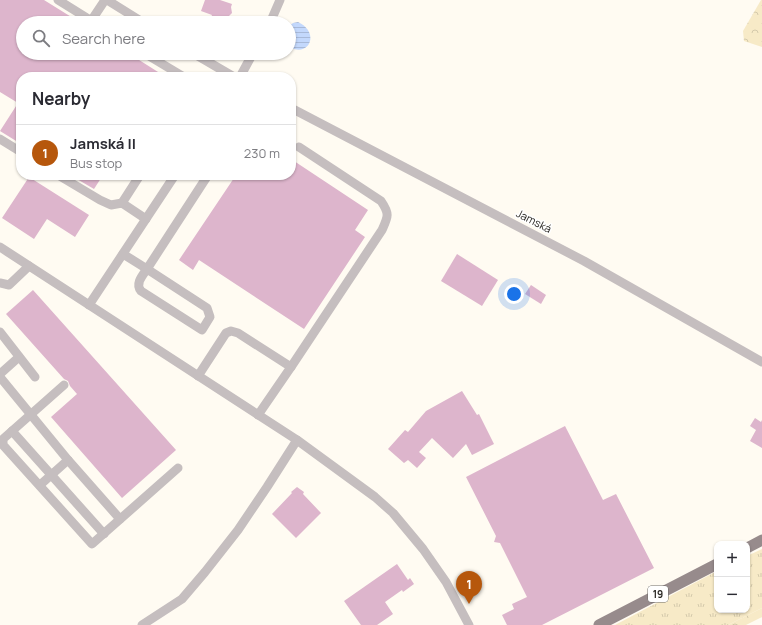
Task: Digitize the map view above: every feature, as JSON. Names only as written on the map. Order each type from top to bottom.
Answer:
[{"type":"main road","points":[[750,546],[762,540]]},
{"type":"main road","name":"19","points":[[598,625],[714,566]]},
{"type":"street","points":[[58,0],[83,16]]},
{"type":"street","points":[[97,16],[106,0],[132,16]]},
{"type":"street","points":[[273,16],[280,0]]},
{"type":"street","points":[[156,60],[176,72]]},
{"type":"street","points":[[205,60],[225,72]]},
{"type":"street","points":[[243,72],[250,60]]},
{"type":"street","name":"Jamská","points":[[296,111],[584,261],[762,362]]},
{"type":"street","points":[[0,139],[16,149]]},
{"type":"street","points":[[258,415],[382,230],[388,218],[387,210],[381,201],[299,147]]},
{"type":"street","points":[[66,180],[107,204],[114,205],[122,203],[137,180]]},
{"type":"street","points":[[89,305],[172,180]]},
{"type":"street","points":[[123,254],[147,269],[207,308],[210,317],[202,330],[141,291],[138,284],[147,269],[205,180]]},
{"type":"street","points":[[122,203],[146,219]]},
{"type":"street","points":[[0,247],[297,440],[351,479],[393,513],[410,532],[446,582],[469,625]]},
{"type":"street","points":[[0,283],[9,285],[29,266]]},
{"type":"street","points":[[198,376],[226,333],[231,331],[238,333],[291,367]]},
{"type":"street","points":[[0,332],[35,376]]},
{"type":"street","points":[[19,357],[0,376],[68,460],[120,519]]},
{"type":"street","points":[[64,385],[12,430],[3,439],[3,444],[92,544],[178,468]]},
{"type":"street","points":[[12,430],[104,534]]},
{"type":"street","points":[[142,625],[182,599],[205,572],[238,530],[297,440]]},
{"type":"street","points":[[40,485],[68,460]]},
{"type":"green space","points":[[761,0],[762,47],[744,41],[743,31]]},
{"type":"green space","points":[[762,549],[762,608],[728,625],[615,625],[714,573],[714,613],[750,613],[750,555]]},
{"type":"green space","points":[[762,608],[762,617],[746,625],[728,625]]},
{"type":"water","points":[[296,22],[305,26],[309,32],[310,42],[307,47],[302,49],[296,49]]},
{"type":"building","points":[[0,0],[44,0],[70,16],[16,16],[16,60],[139,60],[158,72],[16,72],[16,102],[0,92]]},
{"type":"building","points":[[205,0],[220,0],[232,4],[232,13],[229,16],[212,16],[201,11]]},
{"type":"building","points":[[16,106],[16,141],[0,131]]},
{"type":"building","points":[[296,162],[368,210],[355,230],[365,237],[304,329],[199,260],[193,270],[179,260],[233,180],[296,180]]},
{"type":"building","points":[[27,180],[34,180],[89,215],[75,237],[47,219],[34,239],[2,218]]},
{"type":"building","points":[[79,180],[100,180],[94,189]]},
{"type":"building","points":[[457,254],[498,280],[482,306],[441,281]]},
{"type":"building","points":[[531,285],[546,295],[541,304],[525,294]]},
{"type":"building","points":[[33,290],[176,450],[122,498],[51,417],[77,394],[70,386],[68,381],[64,379],[6,314]]},
{"type":"building","points":[[462,391],[477,415],[479,414],[494,444],[472,455],[466,444],[453,458],[432,438],[419,452],[426,458],[417,468],[408,460],[404,463],[388,449],[405,430],[408,432],[426,411]]},
{"type":"building","points":[[755,418],[761,422],[762,420],[762,448],[750,441],[756,430],[750,426]]},
{"type":"building","points":[[565,426],[603,500],[616,494],[654,568],[542,625],[507,625],[502,615],[514,609],[512,604],[527,597],[500,543],[494,542],[496,536],[466,477]]},
{"type":"building","points":[[297,487],[304,492],[303,494],[321,513],[296,538],[272,514]]},
{"type":"building","points":[[397,564],[408,580],[410,578],[414,584],[403,592],[402,590],[385,602],[393,614],[377,625],[361,625],[344,601]]},
{"type":"place","name":"Jamská II","points":[[469,604]]}]
